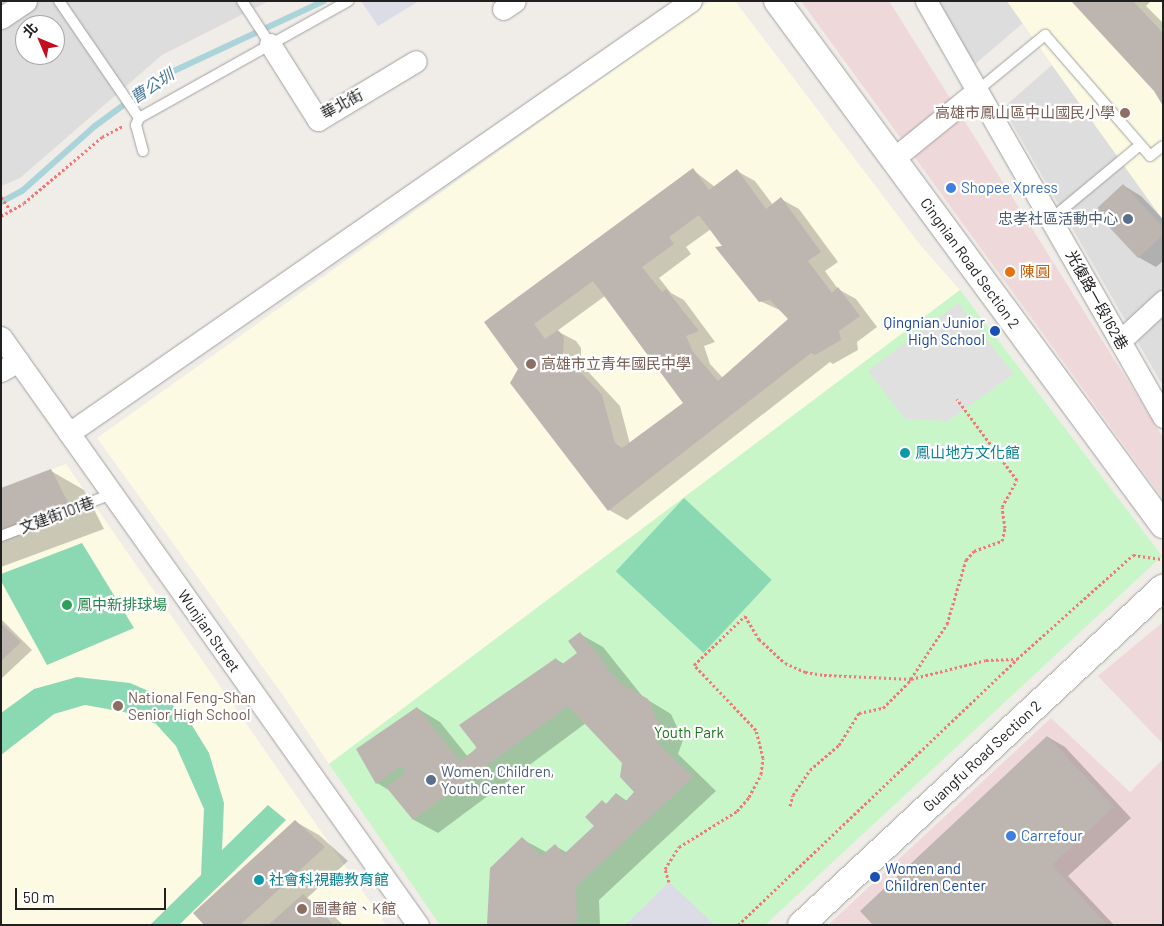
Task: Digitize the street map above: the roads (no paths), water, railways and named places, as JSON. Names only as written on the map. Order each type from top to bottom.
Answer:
[{"type":"street","points":[[1,18],[26,1]]},
{"type":"street","points":[[69,433],[691,1]]},
{"type":"street","name":"Cingnian Road Section 2","points":[[777,1],[1163,525]]},
{"type":"street","name":"光復路一段162巷","points":[[926,1],[1163,417]]},
{"type":"street","name":"華北街","points":[[268,42],[318,120],[416,61]]},
{"type":"street","points":[[892,159],[978,90]]},
{"type":"street","points":[[1120,340],[1163,301]]},
{"type":"street","name":"Wunjian Street","points":[[1,337],[10,366],[69,433],[418,925]]},
{"type":"street","name":"Guangfu Road Section 2","points":[[808,922],[1163,588]]},
{"type":"lane","points":[[59,1],[136,113],[136,124],[143,151]]},
{"type":"lane","points":[[242,1],[268,42]]},
{"type":"lane","points":[[136,113],[348,1]]},
{"type":"lane","points":[[978,90],[1045,35],[1150,156],[1163,146]]},
{"type":"lane","points":[[1051,219],[1140,145]]},
{"type":"lane","name":"文建街101巷","points":[[1,536],[112,494]]},
{"type":"waterway","name":"曹公圳","points":[[1,202],[22,191],[95,126],[163,76],[324,1]]},
{"type":"place","name":"高雄市鳳山區中山國民小學","points":[[1125,113]]},
{"type":"place","name":"Shopee Xpress","points":[[951,188]]},
{"type":"place","name":"忠孝社區活動中心","points":[[1128,219]]},
{"type":"place","name":"陳圓","points":[[1010,272]]},
{"type":"place","name":"Qingnian Junior High School","points":[[995,331]]},
{"type":"place","name":"高雄市立青年國民中學","points":[[531,364]]},
{"type":"place","name":"鳳山地方文化館","points":[[905,453]]},
{"type":"place","name":"鳳中新排球場","points":[[67,605]]},
{"type":"place","name":"National Feng-Shan Senior High School","points":[[118,706]]},
{"type":"place","name":"Women, Children, Youth Center","points":[[431,780]]},
{"type":"place","name":"Carrefour","points":[[1011,836]]},
{"type":"place","name":"Women and Children Center","points":[[875,877]]},
{"type":"place","name":"社會科視聽教育館","points":[[259,880]]},
{"type":"place","name":"圖書館、K館","points":[[302,909]]},
{"type":"park label","name":"Youth Park","points":[[689,733]]}]
